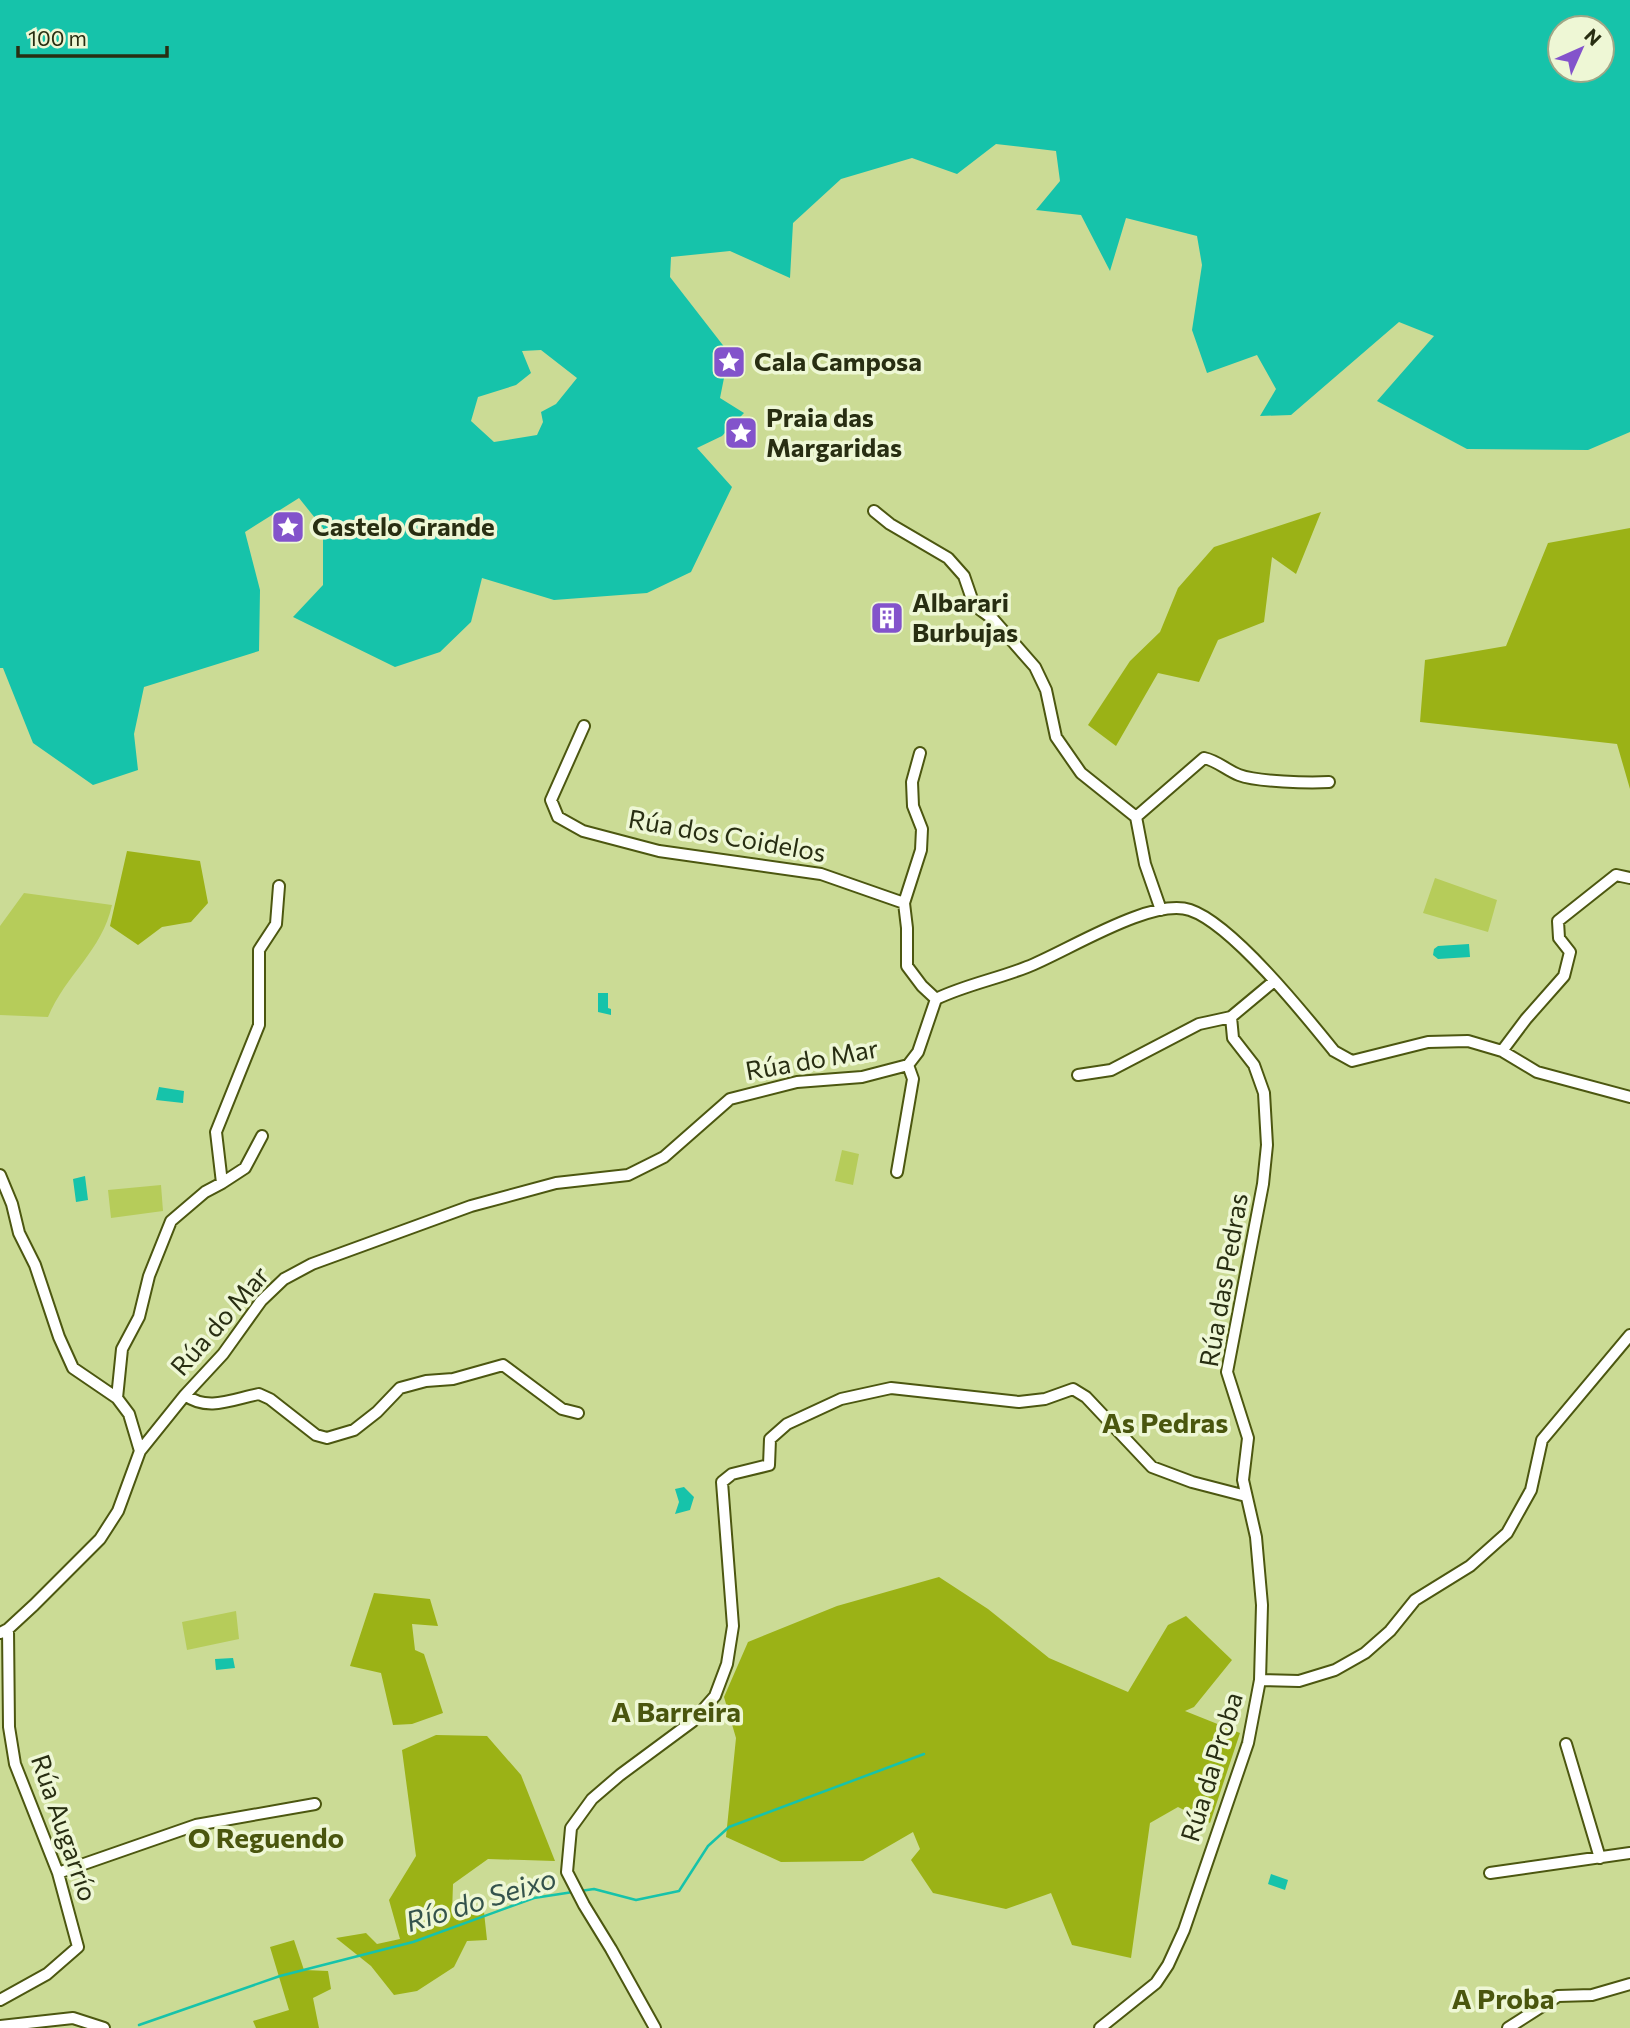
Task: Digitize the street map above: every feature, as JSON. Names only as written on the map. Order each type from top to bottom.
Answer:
[{"type":"street","points":[[874,511],[890,524],[948,558],[964,576],[974,605],[993,619],[1035,667],[1045,690],[1056,737],[1081,773],[1136,817],[1145,864],[1161,910]]},
{"type":"street","name":"Rúa dos Coidelos","points":[[584,726],[551,800],[558,817],[583,831],[659,851],[821,874],[904,903]]},
{"type":"street","points":[[920,753],[912,782],[914,806],[922,829],[921,850],[904,903],[907,966],[936,999],[1030,966],[1081,941],[1161,910],[1179,907],[1200,914],[1228,935],[1334,1051],[1352,1061],[1428,1042],[1468,1041],[1502,1051],[1537,1072],[1630,1097]]},
{"type":"street","points":[[1136,817],[1204,758],[1216,760],[1240,775],[1310,783],[1329,782]]},
{"type":"street","points":[[1502,1051],[1564,976],[1570,952],[1559,938],[1558,921],[1616,876],[1630,878]]},
{"type":"street","points":[[222,1183],[216,1132],[259,1025],[259,950],[276,924],[279,886]]},
{"type":"street","points":[[1078,1075],[1111,1070],[1199,1024],[1231,1017],[1273,982]]},
{"type":"street","name":"Rúa do Mar","points":[[4,1631],[100,1539],[118,1511],[140,1451],[185,1395],[223,1354],[261,1301],[284,1279],[312,1264],[407,1228],[484,1203],[556,1183],[628,1175],[664,1157],[730,1098],[786,1084],[862,1077],[908,1065],[918,1052],[936,999]]},
{"type":"street","name":"Rúa das Pedras","points":[[1231,1017],[1233,1038],[1254,1065],[1264,1093],[1267,1145],[1264,1184],[1227,1372],[1248,1438],[1244,1480],[1256,1537],[1262,1605],[1260,1680]]},
{"type":"street","points":[[897,1172],[913,1079],[908,1065]]},
{"type":"street","points":[[117,1398],[122,1349],[139,1317],[149,1276],[171,1221],[205,1192],[245,1168],[262,1136]]},
{"type":"street","points":[[0,1175],[12,1204],[19,1233],[35,1265],[59,1337],[73,1368],[117,1398],[129,1413],[140,1451]]},
{"type":"street","name":"Rúa da Proba","points":[[1100,2028],[1156,1983],[1168,1965],[1184,1930],[1248,1743],[1260,1680],[1298,1681],[1335,1670],[1364,1653],[1390,1631],[1415,1600],[1470,1566],[1507,1533],[1531,1490],[1542,1440],[1630,1335]]},
{"type":"street","points":[[185,1395],[197,1404],[220,1404],[259,1394],[270,1399],[316,1435],[327,1438],[354,1430],[377,1412],[400,1388],[453,1378],[503,1364],[562,1409],[578,1413]]},
{"type":"street","points":[[655,2028],[567,1872],[571,1828],[592,1798],[693,1721],[715,1696],[727,1664],[733,1626],[722,1482],[732,1474],[769,1465],[771,1439],[787,1424],[841,1399],[891,1388],[1018,1402],[1045,1399],[1073,1390],[1086,1397],[1152,1467],[1192,1482],[1246,1496]]},
{"type":"street","name":"Rúa Augarrío","points":[[0,2000],[47,1973],[78,1947],[58,1873],[15,1764],[9,1727],[4,1631]]},
{"type":"street","points":[[1566,1744],[1600,1858]]},
{"type":"street","points":[[58,1873],[196,1825],[315,1804]]},
{"type":"street","points":[[1490,1873],[1630,1853]]},
{"type":"street","points":[[1508,2028],[1558,1996],[1592,1995],[1630,1984]]},
{"type":"street","points":[[0,2026],[73,2018],[104,2028]]},
{"type":"green space","points":[[1321,512],[1296,574],[1272,557],[1264,622],[1218,640],[1199,682],[1158,673],[1116,746],[1088,725],[1130,661],[1160,632],[1178,588],[1214,547]]},
{"type":"green space","points":[[1630,528],[1630,789],[1617,744],[1420,722],[1425,660],[1506,646],[1548,543]]},
{"type":"green space","points":[[127,851],[200,861],[208,903],[191,922],[162,927],[138,945],[110,926]]},
{"type":"green space","points":[[1435,878],[1497,900],[1488,932],[1423,913]]},
{"type":"green space","points":[[24,893],[112,905],[100,936],[64,988],[48,1017],[0,1015],[0,926]]},
{"type":"green space","points":[[842,1150],[859,1154],[853,1185],[835,1181]]},
{"type":"green space","points":[[161,1185],[163,1211],[111,1218],[108,1190]]},
{"type":"green space","points":[[939,1577],[988,1609],[1049,1658],[1128,1692],[1168,1625],[1186,1616],[1232,1660],[1194,1707],[1185,1711],[1240,1733],[1210,1823],[1178,1807],[1150,1823],[1131,1958],[1072,1945],[1051,1893],[1006,1909],[933,1893],[911,1860],[920,1849],[913,1832],[863,1861],[781,1862],[726,1837],[736,1738],[724,1697],[748,1642],[837,1606]]},
{"type":"green space","points":[[374,1593],[430,1599],[438,1626],[412,1624],[415,1650],[424,1654],[443,1713],[412,1724],[393,1725],[381,1673],[350,1666]]},
{"type":"green space","points":[[236,1611],[239,1639],[187,1650],[182,1622]]},
{"type":"green space","points":[[436,1735],[487,1736],[521,1775],[555,1861],[488,1859],[453,1884],[452,1913],[484,1912],[487,1940],[467,1941],[454,1967],[417,1991],[394,1995],[371,1966],[336,1938],[366,1933],[377,1944],[400,1939],[389,1900],[416,1856],[402,1750]]},
{"type":"green space","points":[[294,1940],[304,1970],[328,1971],[331,1989],[313,1998],[319,2028],[256,2028],[253,2021],[289,2010],[270,1947]]},
{"type":"water","points":[[0,0],[1630,0],[1630,432],[1588,450],[1467,449],[1377,401],[1434,336],[1399,322],[1291,415],[1260,416],[1276,389],[1257,355],[1207,373],[1192,330],[1202,265],[1197,236],[1126,218],[1110,271],[1081,215],[1036,210],[1060,181],[1056,151],[996,144],[957,174],[912,158],[841,179],[793,223],[790,278],[730,251],[671,257],[670,277],[729,353],[720,398],[744,413],[722,436],[697,448],[732,487],[691,572],[647,593],[554,600],[482,578],[471,622],[440,652],[395,667],[293,617],[323,585],[323,528],[299,498],[245,532],[260,590],[259,651],[144,687],[134,734],[138,770],[93,785],[33,743],[3,668],[0,668]],"holes":[[[541,350],[577,378],[556,404],[541,412],[543,422],[537,435],[494,442],[471,421],[478,397],[516,385],[531,373],[522,351]]]},
{"type":"water","points":[[1469,944],[1470,957],[1438,959],[1433,955],[1438,946]]},
{"type":"water","points":[[598,993],[608,993],[611,1015],[598,1012]]},
{"type":"water","points":[[159,1087],[184,1091],[183,1103],[156,1100]]},
{"type":"water","points":[[85,1176],[88,1200],[76,1202],[73,1179]]},
{"type":"water","points":[[684,1487],[694,1497],[690,1510],[675,1514],[679,1502],[675,1489]]},
{"type":"water","points":[[233,1658],[235,1668],[216,1670],[215,1659]]},
{"type":"water","points":[[1271,1874],[1288,1880],[1285,1890],[1268,1884]]},
{"type":"waterway","name":"Río do Seixo","points":[[580,1891],[594,1889],[636,1900],[679,1891],[708,1846],[729,1827],[924,1754]]},
{"type":"waterway","name":"Río do Seixo","points":[[139,2025],[280,1976],[413,1942],[534,1898],[573,1892]]},
{"type":"place","name":"Cala Camposa","points":[[729,362]]},
{"type":"place","name":"Praia das Margaridas","points":[[741,433]]},
{"type":"place","name":"Castelo Grande","points":[[288,527]]},
{"type":"place","name":"Albarari Burbujas","points":[[887,618]]},
{"type":"district","name":"As Pedras","points":[[1165,1423]]},
{"type":"district","name":"A Barreira","points":[[676,1712]]},
{"type":"district","name":"O Reguendo","points":[[266,1838]]},
{"type":"district","name":"A Proba","points":[[1503,1999]]}]
